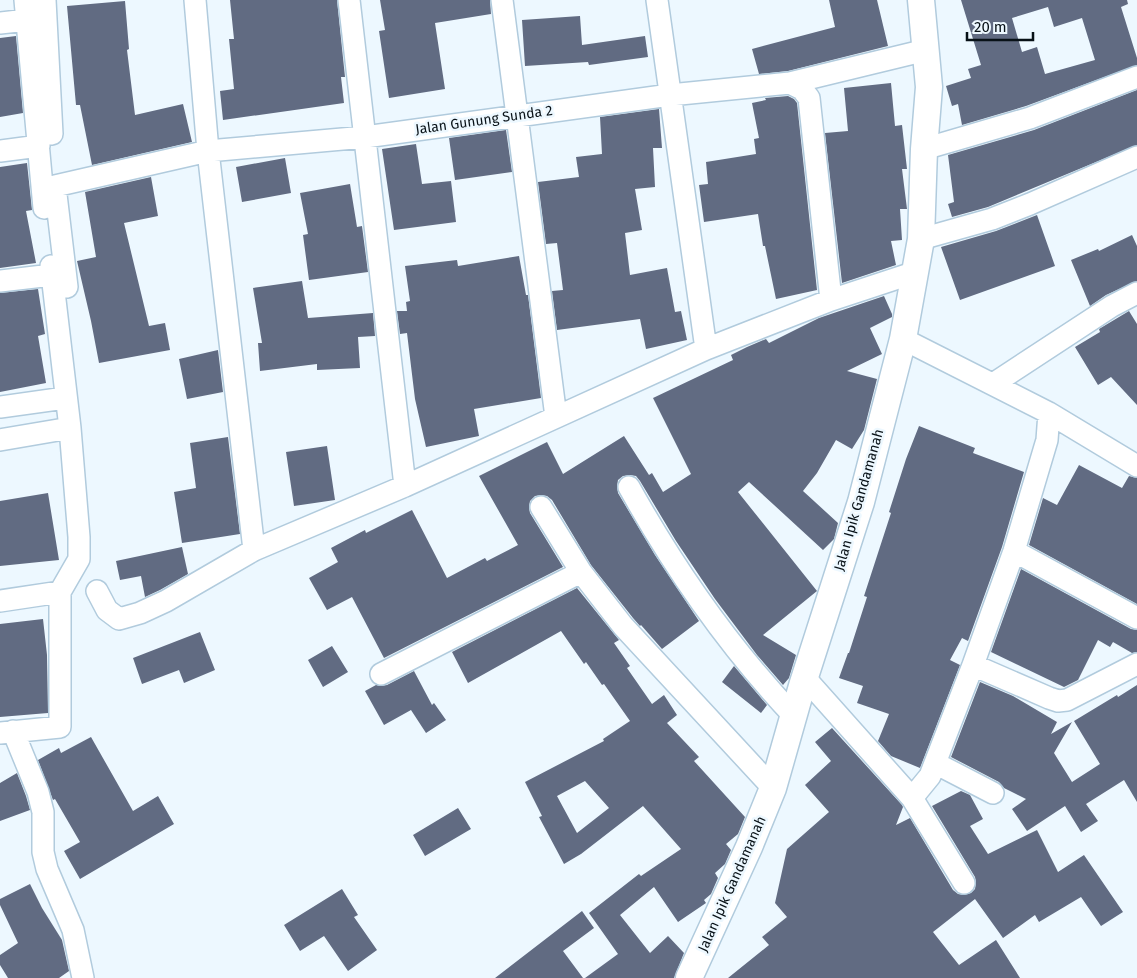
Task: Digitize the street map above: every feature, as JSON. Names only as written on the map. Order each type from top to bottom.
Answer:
[{"type":"street","points":[[45,0],[65,398],[70,428],[79,537],[79,559],[60,592],[60,727],[7,732],[38,792],[43,812],[43,852],[47,869],[73,930],[84,978]]},
{"type":"street","points":[[195,0],[208,151],[254,550]]},
{"type":"street","points":[[349,0],[405,486]]},
{"type":"street","points":[[502,0],[556,417]]},
{"type":"street","points":[[657,0],[706,349]]},
{"type":"street","name":"Jalan Ipik Gandamanah","points":[[689,978],[749,847],[773,788],[805,678],[861,502],[904,332],[921,239],[924,149],[930,87],[921,0]]},
{"type":"street","points":[[0,23],[26,10],[41,180],[60,281]]},
{"type":"street","name":"Jalan Gunung Sunda 2","points":[[55,186],[208,151],[364,137],[670,95],[790,83],[926,50]]},
{"type":"street","points":[[924,149],[1030,118],[1137,77]]},
{"type":"street","points":[[790,83],[802,89],[809,98],[831,300]]},
{"type":"street","points":[[0,151],[39,146]]},
{"type":"street","points":[[921,239],[999,216],[1137,157]]},
{"type":"street","points":[[97,591],[108,610],[119,618],[140,614],[254,550],[405,486],[706,349],[831,300],[916,272]]},
{"type":"street","points":[[0,282],[60,281]]},
{"type":"street","points":[[999,380],[1112,306],[1137,293]]},
{"type":"street","points":[[904,332],[999,380],[1049,413],[1137,466]]},
{"type":"street","points":[[0,407],[65,398]]},
{"type":"street","points":[[912,798],[930,776],[1014,551],[1047,440],[1049,413]]},
{"type":"street","points":[[0,440],[70,428]]},
{"type":"street","points":[[628,487],[656,536],[696,596],[759,679],[794,716]]},
{"type":"street","points":[[541,507],[580,572],[623,626],[773,788]]},
{"type":"street","points":[[1014,551],[1137,618]]},
{"type":"street","points":[[381,674],[580,572]]},
{"type":"street","points":[[0,601],[60,592]]},
{"type":"street","points":[[973,665],[1058,701],[1068,700],[1137,664]]},
{"type":"street","points":[[805,678],[912,798],[964,883]]},
{"type":"street","points":[[935,763],[993,793]]},
{"type":"building","points":[[230,0],[337,0],[345,77],[341,77],[344,103],[223,120],[220,91],[234,89],[229,39],[234,39]]},
{"type":"building","points":[[380,0],[490,0],[491,14],[435,23],[445,89],[389,98],[379,31],[385,30]]},
{"type":"building","points":[[829,0],[877,0],[888,46],[788,71],[759,74],[752,49],[835,27]]},
{"type":"building","points":[[961,0],[1127,0],[1128,4],[1121,7],[1137,58],[1137,65],[1026,106],[962,125],[958,104],[952,106],[946,86],[971,78],[968,69],[981,65]],"holes":[[[1048,7],[1054,27],[1082,18],[1095,60],[1045,74],[1037,47],[1022,52],[1012,18]]]},
{"type":"building","points":[[125,1],[129,49],[127,50],[135,115],[183,104],[192,142],[92,165],[80,105],[76,105],[67,6]]},
{"type":"building","points":[[580,16],[582,45],[645,36],[648,57],[589,65],[588,62],[525,66],[522,20]]},
{"type":"building","points":[[16,36],[23,113],[0,117],[0,38]]},
{"type":"building","points":[[891,83],[895,126],[902,125],[907,169],[902,169],[907,209],[900,209],[902,240],[891,241],[896,265],[842,283],[825,133],[848,131],[844,88]]},
{"type":"building","points":[[1137,90],[1137,145],[988,207],[952,217],[948,204],[954,202],[948,155],[1034,130]]},
{"type":"building","points":[[788,96],[797,103],[817,290],[776,299],[765,246],[763,246],[758,214],[704,222],[699,185],[708,184],[706,162],[756,154],[754,139],[759,138],[752,103],[766,100],[765,98]]},
{"type":"building","points":[[659,109],[662,148],[653,148],[655,187],[635,189],[642,230],[625,233],[630,275],[667,268],[675,312],[681,311],[687,340],[646,349],[640,319],[557,330],[552,291],[563,290],[557,243],[546,244],[538,182],[579,177],[576,157],[602,154],[600,117]]},
{"type":"building","points":[[506,130],[512,172],[455,180],[449,138]]},
{"type":"building","points":[[416,144],[422,184],[451,181],[456,222],[394,230],[382,149]]},
{"type":"building","points":[[285,158],[291,193],[242,202],[236,167]]},
{"type":"building","points":[[27,163],[32,210],[26,211],[36,263],[0,268],[0,167]]},
{"type":"building","points":[[151,177],[158,216],[124,223],[149,326],[165,323],[170,350],[99,363],[77,261],[96,257],[85,192]]},
{"type":"building","points":[[350,184],[357,227],[362,226],[368,272],[309,280],[303,235],[308,234],[300,193]]},
{"type":"building","points":[[1037,215],[1055,266],[960,300],[941,247],[996,231]]},
{"type":"building","points":[[1132,235],[1137,246],[1137,281],[1106,295],[1090,306],[1071,260],[1098,249],[1099,251]]},
{"type":"building","points":[[519,256],[526,295],[528,295],[541,398],[474,409],[479,436],[426,447],[415,399],[407,333],[400,334],[397,311],[407,311],[406,302],[410,301],[405,266],[457,260],[458,266]]},
{"type":"building","points":[[302,281],[308,318],[373,313],[375,336],[358,337],[360,368],[317,370],[317,364],[260,371],[258,343],[262,343],[253,288]]},
{"type":"building","points":[[38,289],[45,334],[38,336],[46,383],[0,392],[0,293]]},
{"type":"building","points":[[884,296],[892,317],[870,328],[882,354],[847,371],[877,379],[864,430],[852,449],[836,440],[817,473],[803,491],[838,523],[834,539],[823,550],[749,482],[738,492],[817,591],[763,635],[796,655],[789,678],[783,685],[757,655],[715,599],[636,476],[623,476],[618,480],[618,493],[655,555],[699,621],[662,649],[633,618],[591,565],[552,500],[547,496],[535,496],[530,501],[530,513],[563,567],[384,658],[352,597],[327,610],[309,578],[338,562],[331,548],[365,530],[366,533],[412,510],[447,578],[485,558],[487,561],[518,545],[479,476],[547,442],[563,474],[624,436],[649,475],[652,473],[663,492],[691,474],[653,398],[733,360],[731,355],[747,347],[766,339],[769,343],[819,318]]},
{"type":"building","points":[[1129,311],[1137,324],[1137,405],[1111,377],[1098,385],[1075,347],[1100,332],[1099,329]]},
{"type":"building","points":[[218,350],[223,392],[187,399],[179,359]]},
{"type":"building","points":[[919,426],[975,448],[973,453],[1024,472],[1002,547],[968,641],[962,638],[950,660],[960,665],[920,768],[891,756],[878,741],[889,714],[857,703],[863,686],[839,678],[867,597],[864,596],[891,513],[889,512]]},
{"type":"building","points":[[228,437],[240,534],[182,543],[174,492],[196,488],[190,443]]},
{"type":"building","points":[[327,446],[335,500],[294,506],[286,452]]},
{"type":"building","points":[[1079,465],[1122,488],[1129,476],[1137,478],[1137,604],[1029,545],[1043,498],[1057,505]]},
{"type":"building","points":[[48,493],[59,560],[0,566],[0,501]]},
{"type":"building","points":[[182,547],[188,574],[160,590],[145,597],[141,576],[120,580],[116,561]]},
{"type":"building","points":[[1021,569],[1131,629],[1137,630],[1137,652],[1132,653],[1113,642],[1110,647],[1098,640],[1078,680],[1064,687],[991,652]]},
{"type":"building","points":[[577,588],[619,640],[614,643],[630,666],[627,668],[652,704],[664,695],[677,715],[667,723],[699,757],[694,761],[745,817],[738,834],[726,844],[731,850],[725,864],[715,873],[718,878],[711,894],[704,900],[706,903],[678,922],[654,887],[620,915],[650,953],[668,936],[684,953],[674,978],[585,978],[618,954],[589,913],[639,874],[641,876],[681,849],[643,806],[581,854],[564,864],[539,817],[542,816],[525,782],[604,741],[603,739],[630,721],[604,684],[602,685],[586,662],[584,664],[561,631],[468,683],[452,652]],"holes":[[[585,781],[609,808],[577,833],[557,796]]]},
{"type":"building","points":[[43,619],[47,655],[48,713],[0,717],[0,624]]},
{"type":"building","points":[[200,632],[215,670],[184,683],[179,670],[142,684],[133,658]]},
{"type":"building","points":[[332,646],[348,672],[323,687],[308,660]]},
{"type":"building","points":[[734,666],[767,705],[761,713],[722,682]]},
{"type":"building","points":[[414,671],[432,705],[434,703],[446,720],[426,733],[411,710],[384,725],[365,691],[376,685],[387,685]]},
{"type":"building","points":[[980,682],[1013,696],[1057,722],[1051,734],[1072,722],[1054,753],[1072,782],[1100,764],[1074,721],[1137,685],[1137,802],[1124,780],[1086,804],[1098,821],[1081,832],[1065,806],[1027,831],[1012,809],[1026,799],[1004,788],[999,782],[951,757]]},
{"type":"building","points":[[832,728],[902,805],[903,807],[896,825],[910,818],[953,890],[958,894],[971,893],[975,889],[975,877],[932,806],[961,791],[970,795],[983,819],[970,826],[988,854],[1037,830],[1058,872],[1084,855],[1123,912],[1101,926],[1081,897],[1039,922],[1035,915],[1003,938],[975,899],[933,932],[959,965],[996,940],[1020,978],[728,978],[769,945],[762,937],[787,917],[775,903],[787,849],[829,812],[805,785],[831,761],[815,742]]},
{"type":"building","points":[[91,737],[133,811],[158,796],[174,824],[80,879],[64,851],[80,842],[55,799],[53,800],[38,760],[59,748],[61,753]]},
{"type":"building","points":[[17,773],[30,810],[0,821],[0,783]]},
{"type":"building","points":[[458,808],[471,829],[425,856],[413,835]]},
{"type":"building","points":[[30,884],[62,940],[69,971],[59,978],[8,978],[0,965],[0,955],[18,943],[0,905],[0,899]]},
{"type":"building","points":[[342,889],[358,915],[354,917],[377,950],[348,971],[324,936],[300,951],[284,925]]},
{"type":"building","points":[[582,911],[594,928],[563,951],[583,978],[495,978]]}]
